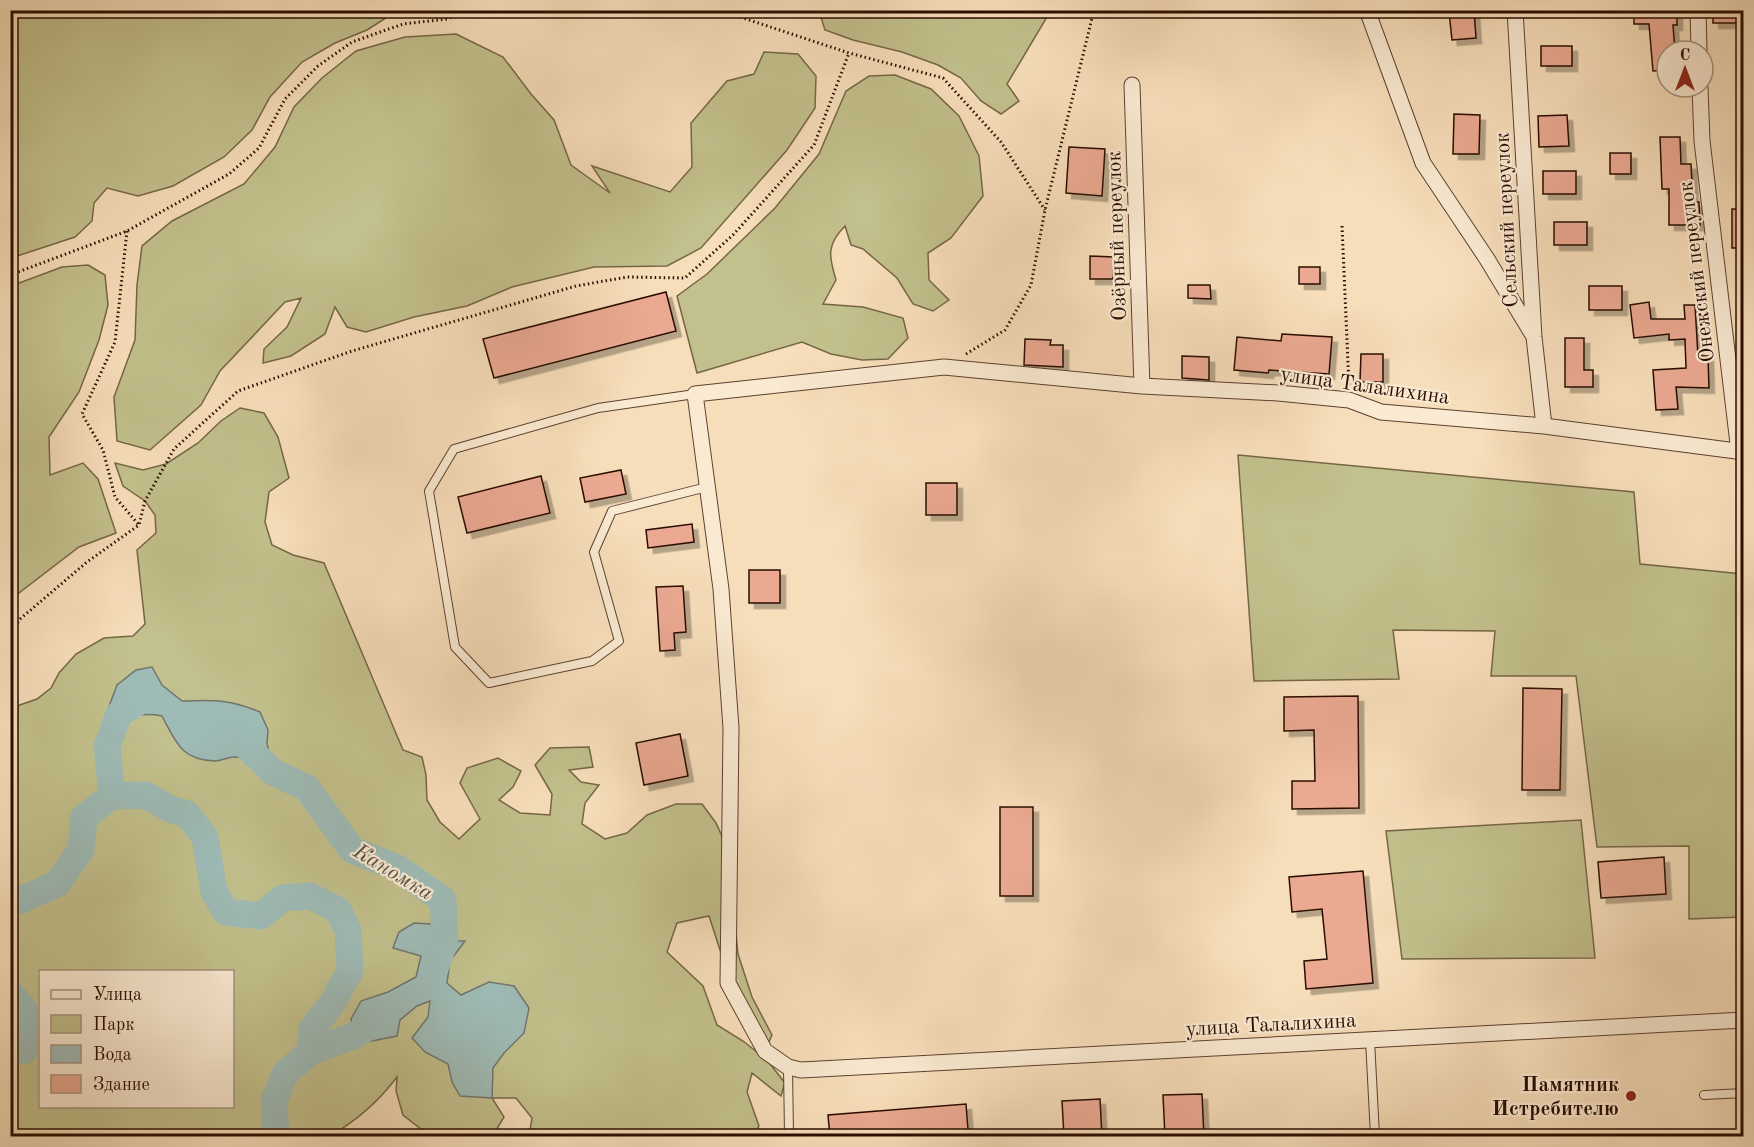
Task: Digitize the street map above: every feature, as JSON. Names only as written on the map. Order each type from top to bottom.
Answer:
[{"type":"street","points":[[1367,10],[1423,163],[1487,259],[1534,337]]},
{"type":"street","name":"Сельский переулок","points":[[1515,10],[1534,337],[1544,426]]},
{"type":"street","points":[[1698,10],[1699,39]]},
{"type":"street","name":"Озёрный переулок","points":[[1132,85],[1142,386]]},
{"type":"street","name":"Онежский переулок","points":[[1700,99],[1701,141],[1741,452]]},
{"type":"street","name":"улица Талалихина","points":[[695,394],[944,367],[1142,386],[1278,393],[1349,400],[1381,412],[1544,426],[1741,452]]},
{"type":"street","points":[[695,394],[721,589],[731,728],[728,983],[765,1052],[794,1068]]},
{"type":"street","name":"улица Талалихина","points":[[794,1068],[1743,1020]]},
{"type":"lane","points":[[695,394],[598,408],[454,449],[429,491],[455,647],[489,683],[592,661],[619,641],[594,552],[612,511],[707,487]]},
{"type":"lane","points":[[1370,1040],[1375,1137]]},
{"type":"lane","points":[[789,1137],[794,1068]]},
{"type":"lane","points":[[1704,1095],[1743,1093]]},
{"type":"path","points":[[10,275],[127,231],[229,174],[259,148],[285,99],[318,66],[352,42],[403,24],[447,19],[470,10]]},
{"type":"path","points":[[719,10],[849,53],[942,78],[1001,142],[1045,210]]},
{"type":"path","points":[[944,367],[1005,330],[1031,285],[1045,210],[1094,10]]},
{"type":"path","points":[[10,634],[21,619],[87,562],[139,525],[145,501],[174,449],[238,390],[352,351],[576,286],[627,277],[685,278],[733,235],[814,145],[849,53]]},
{"type":"path","points":[[1342,225],[1349,400]]},
{"type":"path","points":[[127,231],[115,342],[82,414],[103,450],[115,497],[139,525]]},
{"type":"green space","points":[[11,10],[391,11],[389,16],[367,30],[335,43],[302,62],[270,97],[252,130],[224,157],[173,186],[138,196],[107,188],[94,203],[92,221],[75,237],[11,258]]},
{"type":"green space","points":[[819,11],[1048,11],[1047,17],[1007,84],[1019,101],[1001,114],[981,101],[961,78],[938,65],[825,30]]},
{"type":"green space","points":[[456,34],[503,57],[554,120],[571,165],[610,193],[592,166],[670,192],[692,167],[691,123],[727,81],[754,74],[764,52],[798,54],[816,76],[815,108],[787,150],[701,248],[667,266],[594,267],[512,287],[467,306],[414,317],[366,332],[347,327],[335,307],[325,334],[291,356],[263,363],[264,349],[287,327],[301,298],[285,302],[220,371],[201,405],[150,450],[117,441],[114,397],[135,340],[137,285],[142,246],[172,221],[244,184],[275,147],[294,107],[322,78],[356,51],[405,37]]},
{"type":"green space","points":[[895,75],[931,89],[959,116],[979,156],[983,196],[951,238],[928,253],[929,280],[949,300],[933,311],[913,304],[897,278],[863,249],[851,245],[845,226],[832,245],[831,258],[836,280],[823,304],[863,307],[903,318],[908,338],[888,359],[862,360],[831,354],[802,342],[697,373],[677,296],[707,274],[775,208],[819,154],[846,91],[869,76]]},
{"type":"green space","points":[[88,265],[105,275],[108,305],[99,340],[79,392],[49,437],[50,475],[83,463],[98,479],[116,533],[79,547],[11,599],[11,286],[62,267]]},
{"type":"green space","points":[[240,408],[264,413],[278,437],[289,478],[269,492],[265,522],[272,545],[293,555],[324,563],[403,750],[422,757],[426,775],[427,800],[440,822],[459,839],[480,819],[460,783],[467,768],[498,758],[521,771],[513,787],[499,800],[520,813],[550,815],[552,794],[535,765],[550,748],[589,747],[593,767],[569,770],[581,782],[599,785],[585,803],[582,824],[605,839],[627,833],[647,815],[676,804],[702,804],[716,823],[728,850],[738,954],[752,997],[772,1035],[768,1044],[743,1021],[709,916],[677,923],[667,952],[703,986],[717,1025],[743,1041],[767,1060],[785,1083],[781,1096],[752,1073],[747,1092],[759,1126],[753,1136],[529,1136],[532,1118],[516,1098],[492,1098],[504,1117],[495,1132],[452,1136],[421,1129],[403,1115],[396,1091],[397,1077],[366,1110],[330,1136],[11,1136],[10,772],[13,772],[11,770],[11,708],[37,699],[51,688],[59,673],[76,654],[104,638],[133,636],[145,624],[137,550],[156,533],[155,515],[145,501],[123,486],[115,463],[143,470],[166,464],[198,443],[221,421]]},
{"type":"green space","points":[[1238,455],[1634,492],[1640,564],[1743,574],[1743,917],[1689,919],[1689,846],[1597,847],[1576,676],[1491,676],[1495,631],[1393,630],[1399,679],[1254,681]]},
{"type":"green space","points":[[1581,820],[1595,958],[1402,959],[1386,831]]},
{"type":"water","points":[[152,667],[162,685],[182,701],[222,701],[260,712],[268,730],[267,743],[273,772],[239,757],[215,761],[194,757],[181,748],[162,716],[136,716],[114,729],[108,709],[117,685],[136,670]]},
{"type":"water","points":[[414,923],[431,924],[445,941],[465,941],[450,961],[447,983],[461,995],[489,982],[514,986],[529,1008],[524,1033],[493,1068],[492,1098],[460,1096],[452,1082],[448,1064],[425,1052],[412,1038],[428,1017],[430,1001],[417,1006],[400,1020],[397,1036],[362,1043],[353,1036],[351,1019],[361,1001],[388,992],[416,977],[421,956],[393,948],[399,932]]},
{"type":"building","points":[[1474,10],[1476,38],[1452,40],[1449,12]]},
{"type":"building","points":[[1634,10],[1677,10],[1677,25],[1673,25],[1674,39],[1655,39],[1655,71],[1653,71],[1649,24],[1634,24]]},
{"type":"building","points":[[1713,10],[1743,10],[1743,23],[1713,23]]},
{"type":"building","points":[[1541,46],[1572,46],[1572,66],[1541,66]]},
{"type":"building","points":[[1454,114],[1480,115],[1479,154],[1453,154]]},
{"type":"building","points":[[1567,115],[1569,146],[1539,147],[1538,116]]},
{"type":"building","points":[[1660,137],[1680,137],[1681,164],[1691,164],[1693,202],[1699,202],[1700,225],[1669,225],[1669,189],[1662,189]]},
{"type":"building","points":[[1069,147],[1105,149],[1102,196],[1066,193]]},
{"type":"building","points":[[1610,153],[1631,153],[1631,174],[1610,174]]},
{"type":"building","points":[[1543,171],[1576,171],[1576,194],[1543,194]]},
{"type":"building","points":[[1732,209],[1743,209],[1743,248],[1732,248]]},
{"type":"building","points":[[1554,222],[1587,222],[1587,245],[1554,245]]},
{"type":"building","points":[[1090,256],[1114,257],[1113,279],[1090,279]]},
{"type":"building","points":[[1299,267],[1320,267],[1320,284],[1299,284]]},
{"type":"building","points":[[1188,285],[1210,285],[1211,299],[1188,298]]},
{"type":"building","points":[[1589,286],[1622,286],[1622,310],[1589,310]]},
{"type":"building","points":[[666,292],[676,331],[494,378],[483,339]]},
{"type":"building","points":[[1649,302],[1651,319],[1685,319],[1684,305],[1695,305],[1698,356],[1708,356],[1709,388],[1676,387],[1678,409],[1656,410],[1653,370],[1686,368],[1685,339],[1669,340],[1669,334],[1634,338],[1630,305]]},
{"type":"building","points":[[1282,334],[1332,337],[1329,374],[1234,370],[1237,337],[1281,341]]},
{"type":"building","points":[[1565,338],[1584,338],[1584,370],[1593,370],[1593,387],[1565,387]]},
{"type":"building","points":[[1025,339],[1051,340],[1050,345],[1063,345],[1063,367],[1024,365]]},
{"type":"building","points":[[1361,354],[1383,354],[1383,382],[1360,382]]},
{"type":"building","points":[[1182,356],[1209,357],[1209,380],[1182,378]]},
{"type":"building","points":[[621,470],[626,494],[585,502],[580,478]]},
{"type":"building","points":[[541,476],[550,513],[467,533],[458,497]]},
{"type":"building","points":[[926,483],[957,483],[957,515],[926,515]]},
{"type":"building","points":[[692,524],[694,542],[648,548],[646,530]]},
{"type":"building","points":[[749,570],[780,570],[780,603],[749,603]]},
{"type":"building","points":[[683,586],[686,632],[674,633],[675,650],[660,651],[656,587]]},
{"type":"building","points":[[1523,688],[1562,689],[1560,790],[1522,790]]},
{"type":"building","points":[[1358,696],[1359,808],[1292,809],[1292,781],[1315,781],[1314,730],[1284,731],[1284,697]]},
{"type":"building","points":[[680,734],[688,776],[644,785],[636,743]]},
{"type":"building","points":[[1000,807],[1033,807],[1033,896],[1000,896]]},
{"type":"building","points":[[1664,857],[1666,894],[1601,898],[1598,862]]},
{"type":"building","points":[[1363,871],[1373,983],[1306,989],[1304,961],[1327,959],[1322,909],[1292,912],[1289,877]]},
{"type":"building","points":[[1202,1094],[1204,1137],[1165,1137],[1163,1095]]},
{"type":"building","points":[[1100,1099],[1102,1137],[1064,1137],[1062,1101]]},
{"type":"building","points":[[966,1104],[968,1130],[888,1137],[830,1137],[828,1115]]},
{"type":"waterway","name":"Каномка","points":[[112,796],[107,746],[119,714],[137,703]]},
{"type":"waterway","name":"Каномка","points":[[247,747],[273,772],[307,788],[352,850],[398,868],[443,900],[445,941],[433,974]]},
{"type":"waterway","name":"Каномка","points":[[10,901],[18,901],[57,884],[81,850],[84,817],[112,796],[146,795],[170,809],[187,814],[205,837],[214,892],[226,912],[261,916],[283,898],[310,896],[338,910],[348,930],[350,971],[331,1005],[312,1029],[310,1052],[285,1074],[274,1101],[276,1136]]},
{"type":"waterway","name":"Каномка","points":[[10,992],[24,1009],[25,1050],[10,1052]]},
{"type":"waterway","name":"Каномка","points":[[310,1052],[353,1036],[385,1018]]},
{"type":"place","name":"Памятник Истребителю","points":[[1631,1096]]}]
